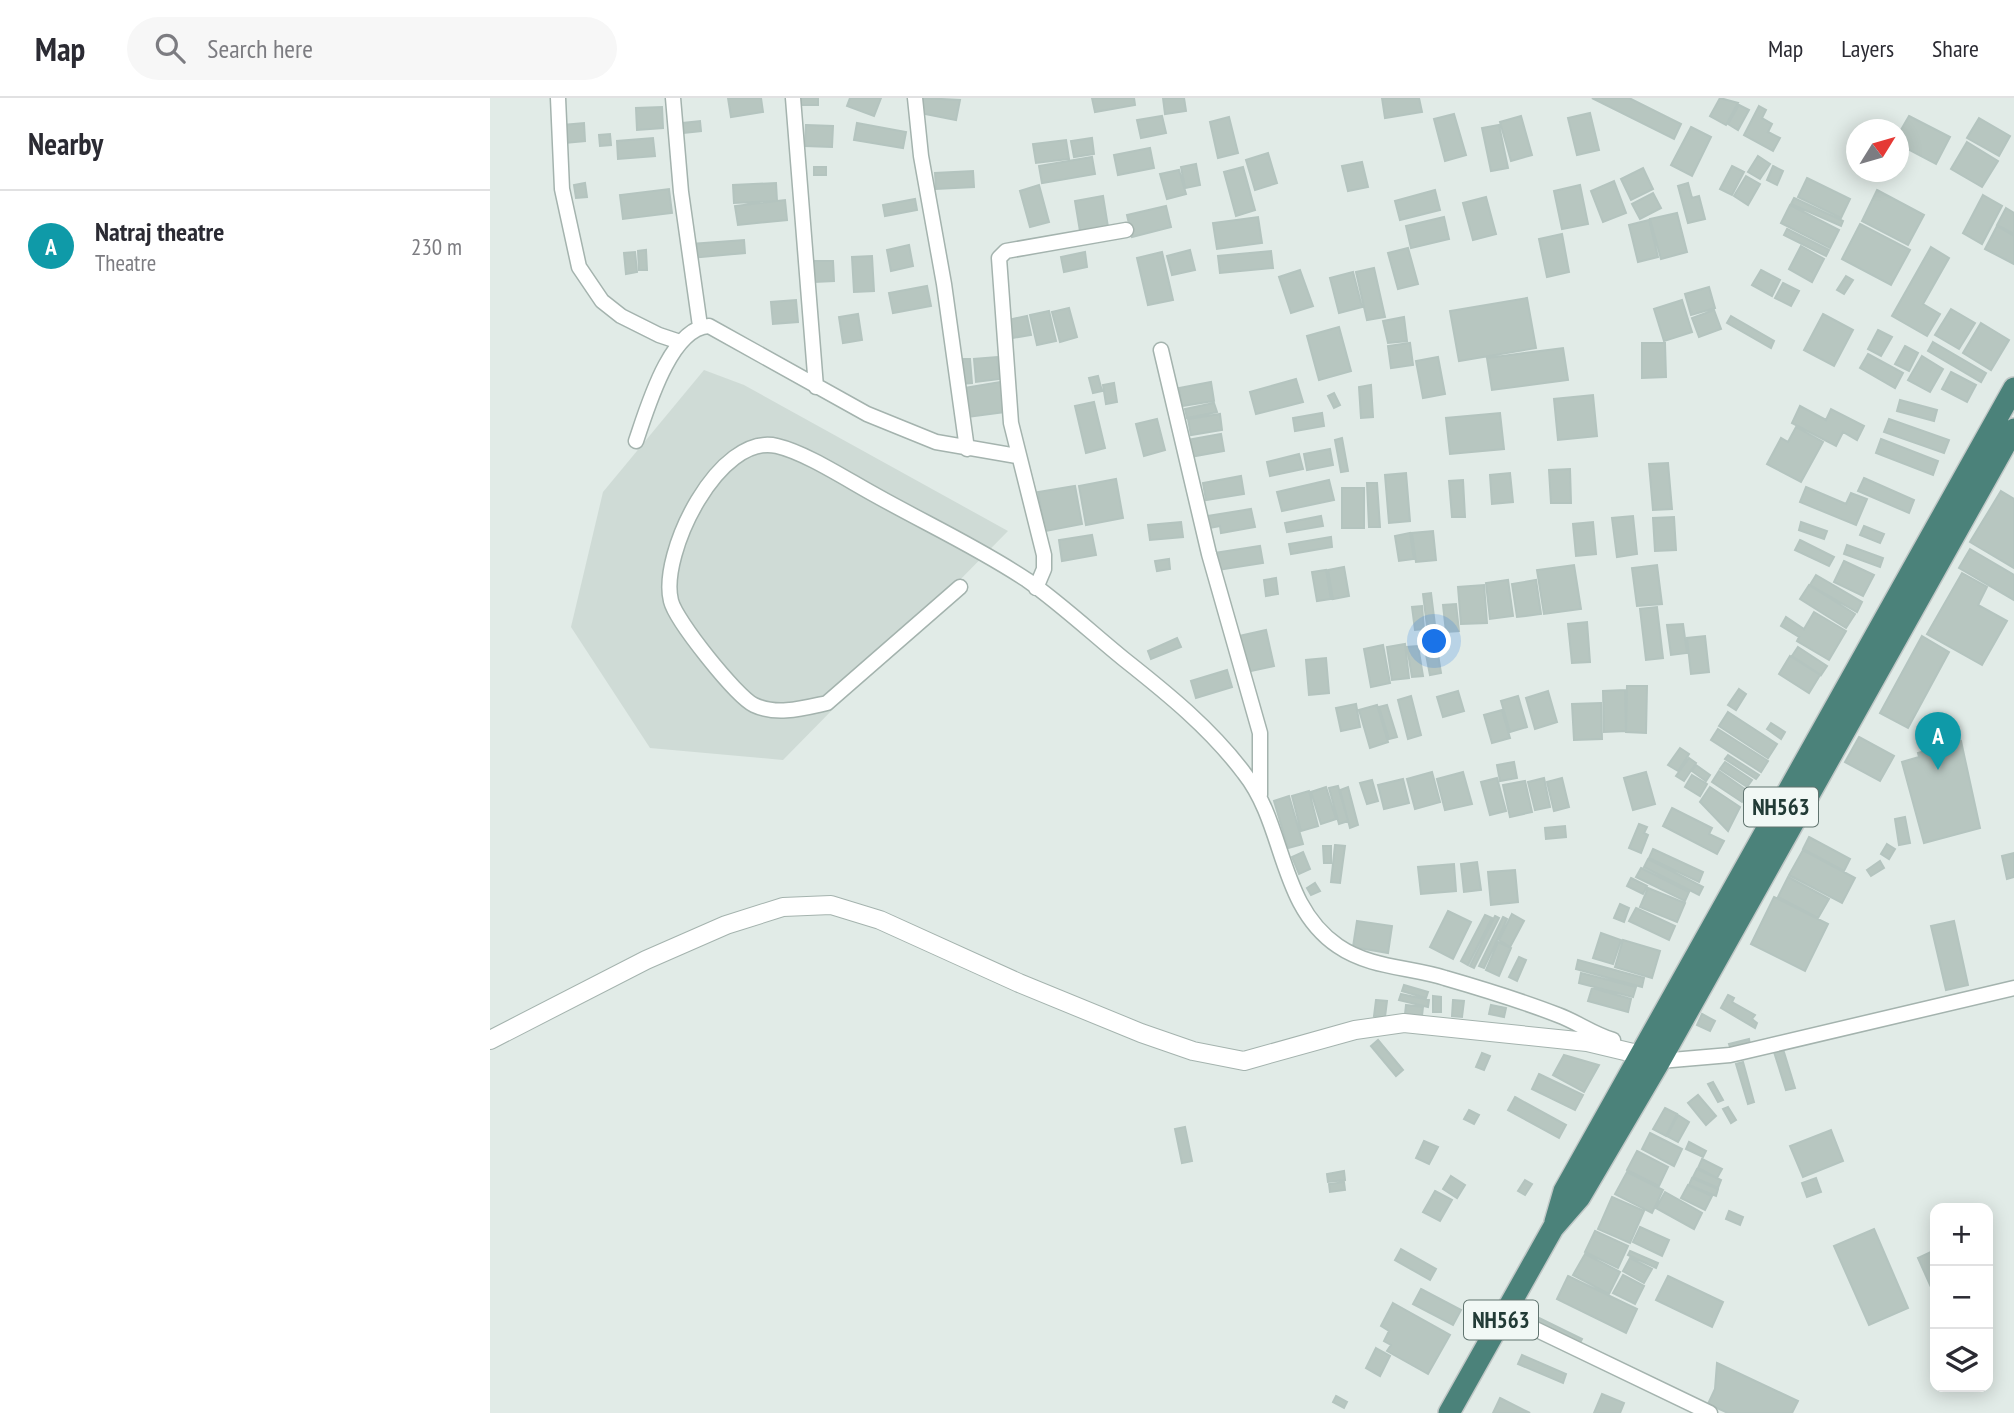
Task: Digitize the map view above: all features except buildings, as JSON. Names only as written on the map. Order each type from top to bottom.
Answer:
[{"type":"highway","name":"NH563","points":[[1648,1054],[2014,388]]},
{"type":"highway","name":"NH563","points":[[1449,1413],[1553,1227],[1564,1191],[1648,1054],[2014,429]]},
{"type":"street","points":[[558,98],[562,189],[579,267],[587,283],[621,316],[680,342]]},
{"type":"street","points":[[673,98],[681,192],[700,326]]},
{"type":"street","points":[[793,98],[816,387]]},
{"type":"street","points":[[915,98],[921,156],[944,284],[967,449]]},
{"type":"street","points":[[1036,588],[1044,569],[1044,555],[1017,456],[1011,423],[999,258],[1006,251],[1126,230]]},
{"type":"street","points":[[636,441],[660,379],[680,342],[700,326],[716,327],[816,387],[892,425],[936,442],[1017,456]]},
{"type":"street","points":[[1161,350],[1209,554],[1260,733],[1260,795],[1288,879],[1304,912],[1319,931],[1340,948],[1360,958],[1405,971],[1440,976],[1562,1016],[1597,1035],[1648,1054]]},
{"type":"street","points":[[960,587],[827,703],[799,710],[771,710],[751,704],[707,657],[679,620],[670,600],[670,578],[677,543],[718,471],[737,453],[775,445],[825,467],[1036,588],[1201,723],[1260,795]]},
{"type":"street","points":[[490,1040],[646,960],[726,925],[783,906],[831,905],[880,920],[1019,983],[1141,1032],[1193,1051],[1244,1061],[1355,1030],[1404,1023],[1587,1042],[1648,1054],[1730,1055],[2014,988]]},
{"type":"street","points":[[1504,1314],[1710,1413]]},
{"type":"shaded area","points":[[704,370],[744,385],[1008,531],[783,760],[650,748],[571,627],[603,492]]},
{"type":"place","name":"Natraj theatre","points":[[1938,770]]}]
